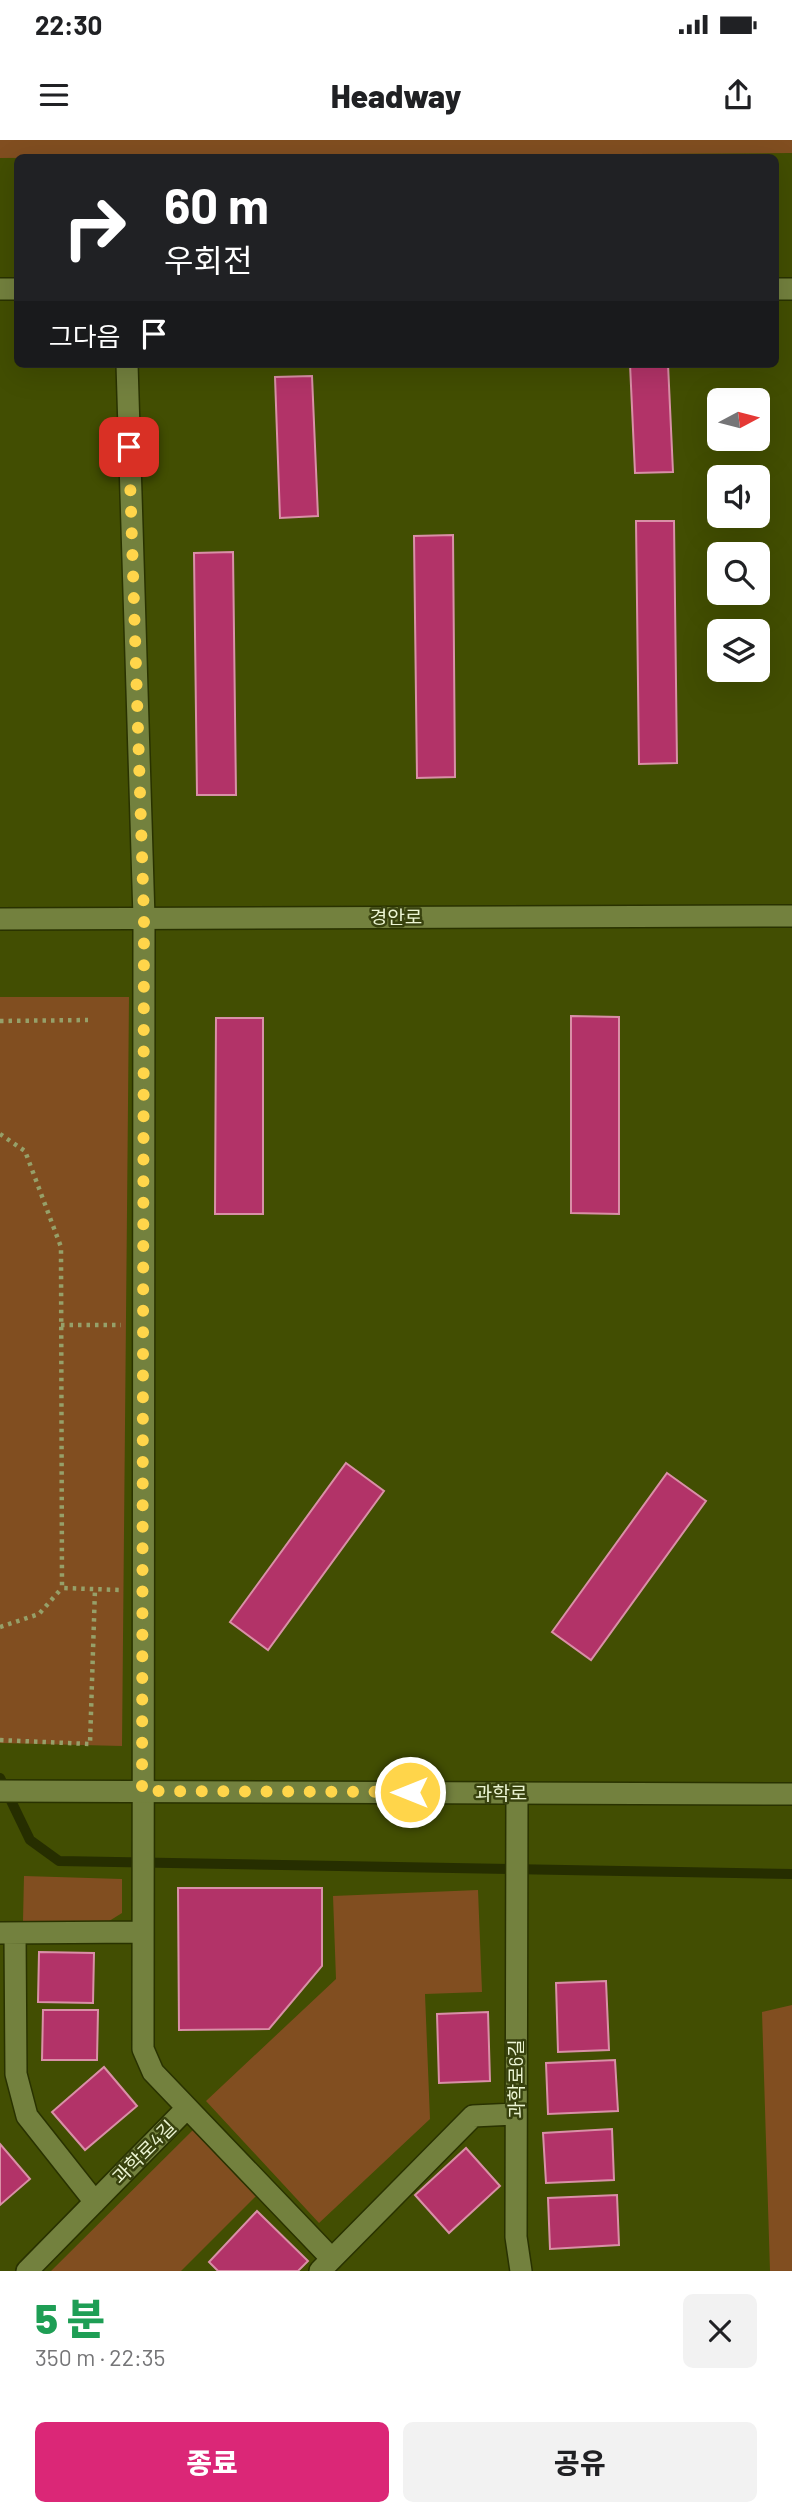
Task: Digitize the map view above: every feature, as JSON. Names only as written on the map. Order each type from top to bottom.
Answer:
[{"type":"street","points":[[127,368],[144,918],[142,1791]]},
{"type":"street","name":"경안로","points":[[0,919],[792,916]]},
{"type":"street","name":"과학로","points":[[0,1791],[792,1794]]},
{"type":"street","name":"과학로4길","points":[[27,2271],[187,2108],[153,2073],[143,2049],[142,1791]]},
{"type":"street","name":"과학로6길","points":[[517,1793],[516,2237],[521,2271]]},
{"type":"street","points":[[95,2202],[27,2116],[16,2074],[7,1933],[142,1932]]},
{"type":"street","points":[[187,2108],[326,2265],[473,2116],[516,2113]]},
{"type":"path","points":[[0,1021],[88,1020]]},
{"type":"path","points":[[0,1134],[25,1151],[61,1247],[62,1588],[39,1614],[0,1627]]},
{"type":"path","points":[[61,1325],[142,1325]]},
{"type":"path","points":[[62,1588],[142,1591]]},
{"type":"path","points":[[0,1740],[90,1744],[95,1589]]},
{"type":"shaded area","points":[[0,140],[792,140],[792,153],[14,154],[14,158],[0,158]]},
{"type":"shaded area","points":[[0,997],[129,997],[122,1746],[0,1743]]},
{"type":"shaded area","points":[[24,1876],[122,1879],[122,1913],[106,1923],[23,1921]]},
{"type":"shaded area","points":[[478,1890],[482,1992],[425,1994],[430,2119],[319,2223],[206,2101],[336,1979],[333,1896]]},
{"type":"shaded area","points":[[792,2005],[792,2271],[770,2271],[762,2012]]},
{"type":"shaded area","points":[[193,2130],[257,2195],[181,2271],[51,2271]]},
{"type":"building","points":[[630,368],[668,368],[673,472],[635,473]]},
{"type":"building","points":[[312,376],[318,516],[280,518],[275,377]]},
{"type":"building","points":[[636,521],[674,521],[677,763],[639,764]]},
{"type":"building","points":[[453,535],[455,777],[417,778],[414,536]]},
{"type":"building","points":[[233,552],[236,795],[197,795],[194,553]]},
{"type":"building","points":[[571,1016],[619,1017],[619,1214],[571,1213]]},
{"type":"building","points":[[216,1018],[263,1018],[263,1214],[215,1214]]},
{"type":"building","points":[[346,1463],[384,1491],[268,1650],[230,1622]]},
{"type":"building","points":[[667,1473],[706,1501],[591,1660],[552,1632]]},
{"type":"building","points":[[178,1888],[322,1888],[322,1966],[269,2029],[179,2030]]},
{"type":"building","points":[[39,1952],[94,1953],[93,2003],[38,2002]]},
{"type":"building","points":[[606,1981],[609,2050],[558,2052],[556,1983]]},
{"type":"building","points":[[43,2010],[98,2010],[97,2060],[42,2060]]},
{"type":"building","points":[[488,2012],[490,2081],[439,2083],[437,2014]]},
{"type":"building","points":[[615,2060],[618,2111],[548,2114],[546,2063]]},
{"type":"building","points":[[104,2067],[137,2106],[85,2150],[52,2112]]},
{"type":"building","points":[[612,2129],[614,2180],[546,2183],[543,2133]]},
{"type":"building","points":[[0,2144],[30,2179],[0,2205]]},
{"type":"building","points":[[466,2148],[500,2186],[449,2233],[415,2195]]},
{"type":"building","points":[[617,2195],[619,2245],[550,2249],[548,2198]]},
{"type":"building","points":[[257,2211],[308,2261],[298,2271],[218,2271],[209,2262]]},
{"type":"waterway","points":[[0,1778],[30,1840],[59,1861],[792,1874]]},
{"type":"route","points":[[129,447],[144,918],[142,1791],[410,1792]]}]
